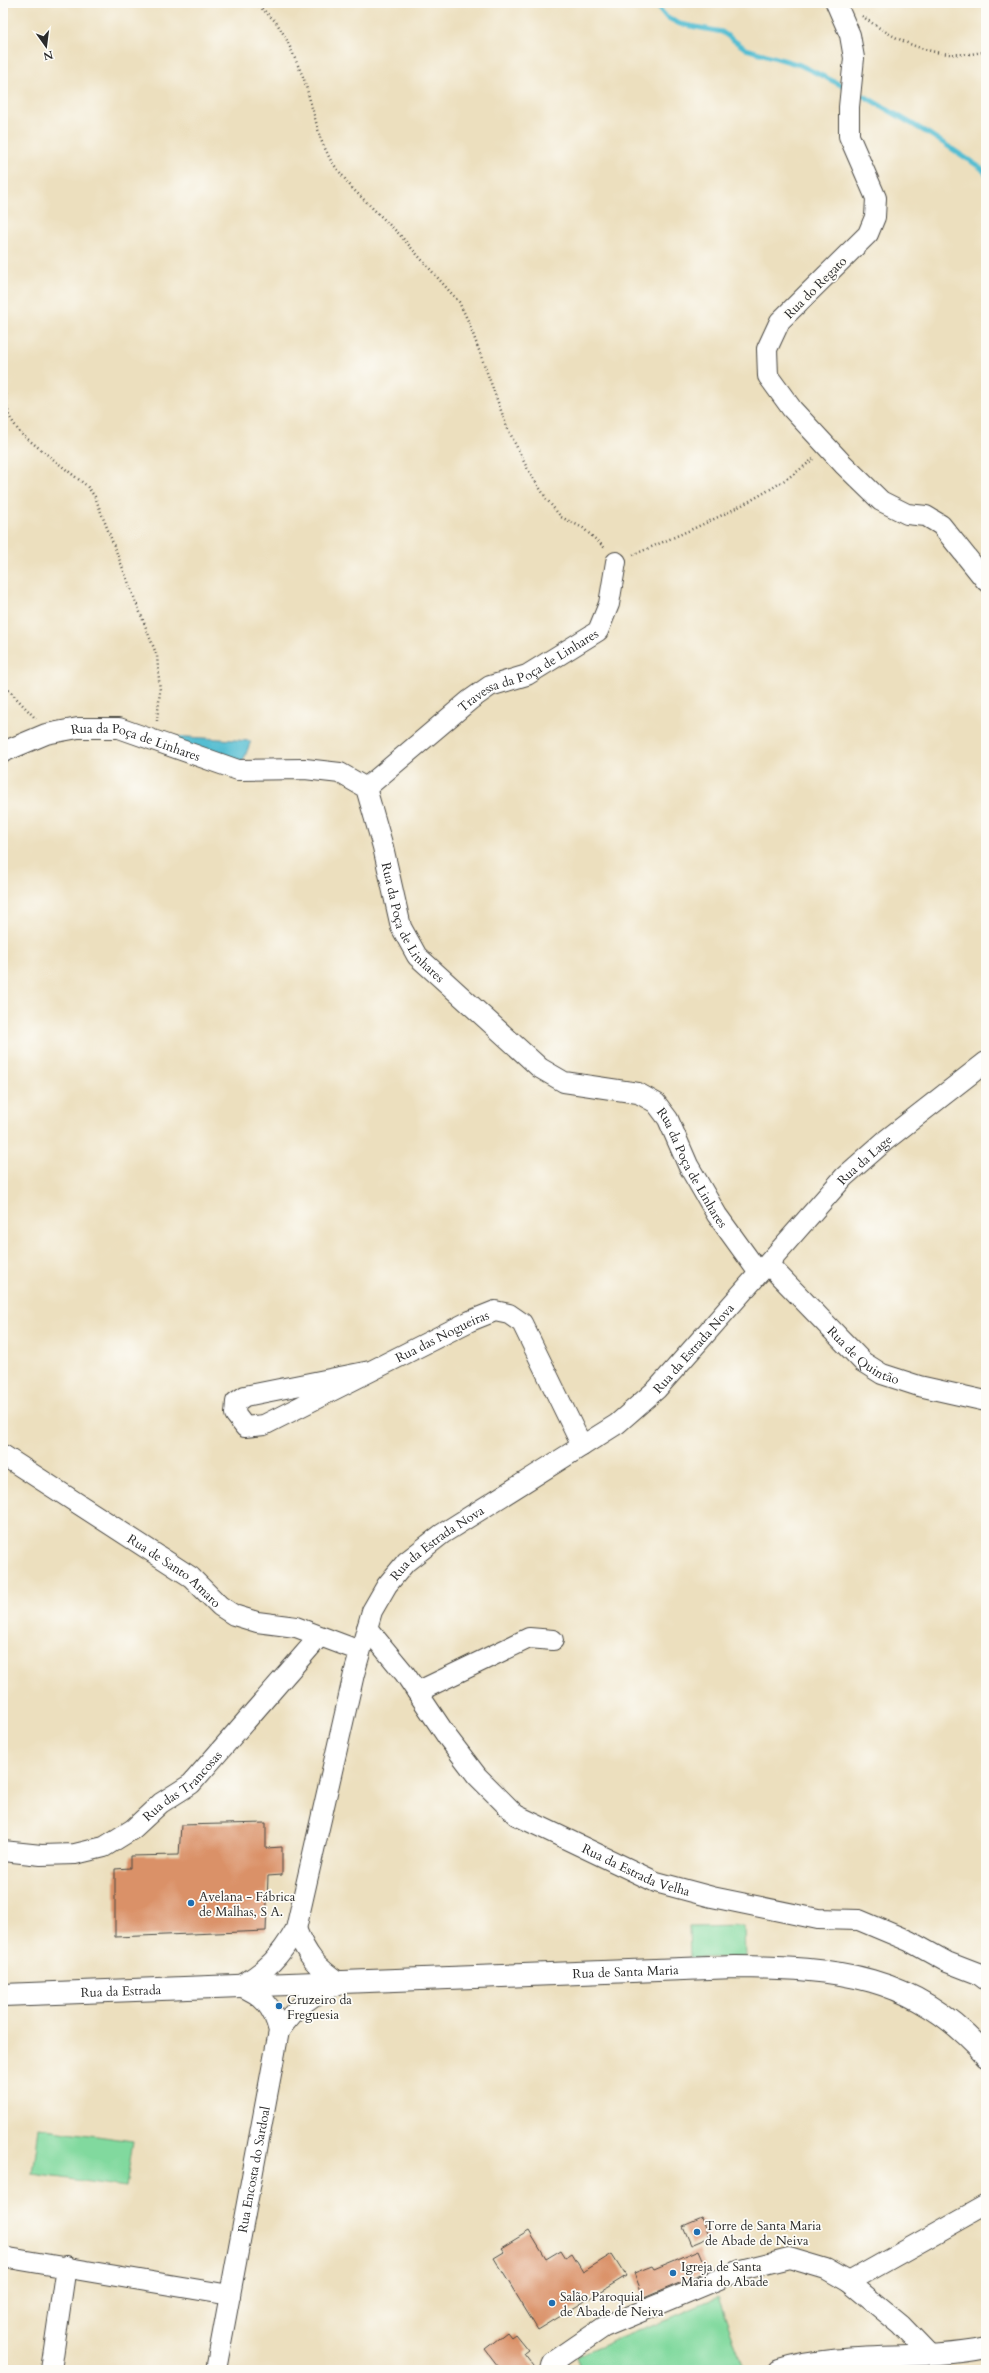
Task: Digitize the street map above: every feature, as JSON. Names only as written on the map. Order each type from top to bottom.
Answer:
[{"type":"main road","name":"Rua de Santa Maria","points":[[240,1986],[735,1966],[802,1968],[840,1972],[874,1981],[909,1996],[950,2019],[986,2055]]},
{"type":"main road","name":"Rua da Estrada","points":[[3,1996],[240,1986]]},
{"type":"street","name":"Rua do Regato","points":[[839,10],[850,35],[854,58],[849,107],[849,136],[876,198],[875,217],[868,234],[780,321],[767,349],[768,376],[792,409],[828,448],[881,501],[907,514],[926,516],[941,525],[986,581]]},
{"type":"street","name":"Travessa da Poça de Linhares","points":[[366,788],[398,759],[490,686],[527,675],[598,631],[609,604],[616,562]]},
{"type":"street","name":"Rua da Poça de Linhares","points":[[3,752],[46,734],[78,728],[119,728],[152,741],[238,770],[305,768],[340,773],[366,788],[383,847],[400,927],[417,956],[540,1068],[564,1082],[638,1093],[656,1103],[668,1119],[688,1165],[717,1215],[764,1269]]},
{"type":"street","name":"Rua da Lage","points":[[764,1269],[844,1177],[886,1140],[986,1062]]},
{"type":"street","name":"Rua de Quintão","points":[[764,1269],[858,1357],[882,1374],[919,1386],[986,1401]]},
{"type":"street","name":"Rua da Estrada Nova","points":[[240,1986],[263,1972],[282,1953],[296,1930],[360,1651],[372,1611],[387,1585],[406,1562],[442,1534],[617,1424],[657,1389],[764,1269]]},
{"type":"street","name":"Rua das Nogueiras","points":[[370,1371],[245,1396],[236,1402],[235,1414],[245,1427],[264,1425],[470,1321],[495,1312],[509,1314],[522,1323],[582,1446]]},
{"type":"street","name":"Rua de Santo Amaro","points":[[3,1455],[191,1578],[220,1606],[234,1615],[257,1622],[296,1627],[319,1637],[360,1651]]},
{"type":"street","name":"Rua da Estrada Velha","points":[[367,1628],[417,1692],[478,1776],[516,1815],[656,1882],[712,1897],[818,1919],[859,1920],[909,1941],[947,1962],[978,1974],[986,1980]]},
{"type":"street","name":"Rua das Trancosas","points":[[3,1852],[41,1855],[75,1854],[104,1847],[133,1829],[161,1803],[191,1784],[319,1637]]},
{"type":"street","points":[[417,1692],[529,1638],[554,1640]]},
{"type":"street","points":[[296,1930],[310,1957],[320,1969],[340,1983]]},
{"type":"street","points":[[279,2031],[290,2015],[305,2001],[321,1990],[340,1983]]},
{"type":"street","name":"Rua Encosta do Sardoal","points":[[216,2370],[279,2031],[275,2015],[267,2002],[255,1992],[240,1986]]},
{"type":"street","points":[[849,2282],[986,2205]]},
{"type":"street","points":[[3,2257],[66,2266],[230,2295]]},
{"type":"street","points":[[551,2370],[553,2362],[604,2327],[741,2270],[789,2258],[826,2270],[849,2282],[900,2325],[929,2354]]},
{"type":"street","points":[[51,2370],[66,2266]]},
{"type":"street","points":[[782,2370],[854,2365],[929,2354],[963,2362],[986,2348]]},
{"type":"path","points":[[256,3],[276,22],[286,38],[304,79],[321,140],[331,161],[352,188],[399,234],[459,302],[469,323],[507,427],[527,468],[548,501],[561,517],[583,528],[601,543],[616,562],[677,535],[748,500],[802,469],[828,448]]},
{"type":"path","points":[[839,10],[860,14],[904,43],[920,49],[967,54],[986,52]]},
{"type":"path","points":[[3,383],[9,416],[20,433],[87,486],[95,497],[104,517],[157,656],[160,691],[152,741]]},
{"type":"path","points":[[3,684],[38,720],[46,734]]},
{"type":"green space","points":[[744,1926],[745,1957],[690,1958],[689,1927]]},
{"type":"green space","points":[[39,2128],[133,2141],[126,2187],[33,2174]]},
{"type":"green space","points":[[718,2298],[745,2370],[581,2370],[576,2356]]},
{"type":"water","points":[[173,736],[251,741],[242,764],[171,741]]},
{"type":"building","name":"Avelana - Fábrica de Malhas, S A.","points":[[266,1823],[266,1848],[282,1847],[282,1875],[268,1876],[266,1931],[115,1937],[115,1869],[130,1868],[130,1856],[179,1855],[181,1825]]},
{"type":"building","name":"Torre de Santa Maria de Abade de Neiva","points":[[702,2218],[710,2237],[691,2245],[683,2226]]},
{"type":"building","name":"Salão Paroquial de Abade de Neiva","points":[[529,2231],[546,2259],[561,2250],[566,2258],[572,2254],[583,2272],[612,2254],[626,2276],[538,2330],[494,2258],[504,2252],[501,2248]]},
{"type":"building","name":"Igreja de Santa Maria do Abade","points":[[699,2250],[708,2271],[644,2298],[634,2273],[652,2266],[654,2269]]},
{"type":"building","points":[[507,2332],[511,2337],[515,2334],[528,2350],[524,2353],[537,2370],[501,2370],[485,2349]]},
{"type":"waterway","points":[[655,3],[666,17],[680,24],[722,32],[746,49],[800,65],[841,85]]},
{"type":"waterway","points":[[864,96],[931,135],[981,168],[986,174]]},
{"type":"place","name":"Avelana - Fábrica de Malhas, S A.","points":[[191,1903]]},
{"type":"place","name":"Cruzeiro da Freguesia","points":[[279,2006]]},
{"type":"place","name":"Torre de Santa Maria de Abade de Neiva","points":[[697,2232]]},
{"type":"place","name":"Igreja de Santa Maria do Abade","points":[[673,2273]]},
{"type":"place","name":"Salão Paroquial de Abade de Neiva","points":[[552,2303]]}]
